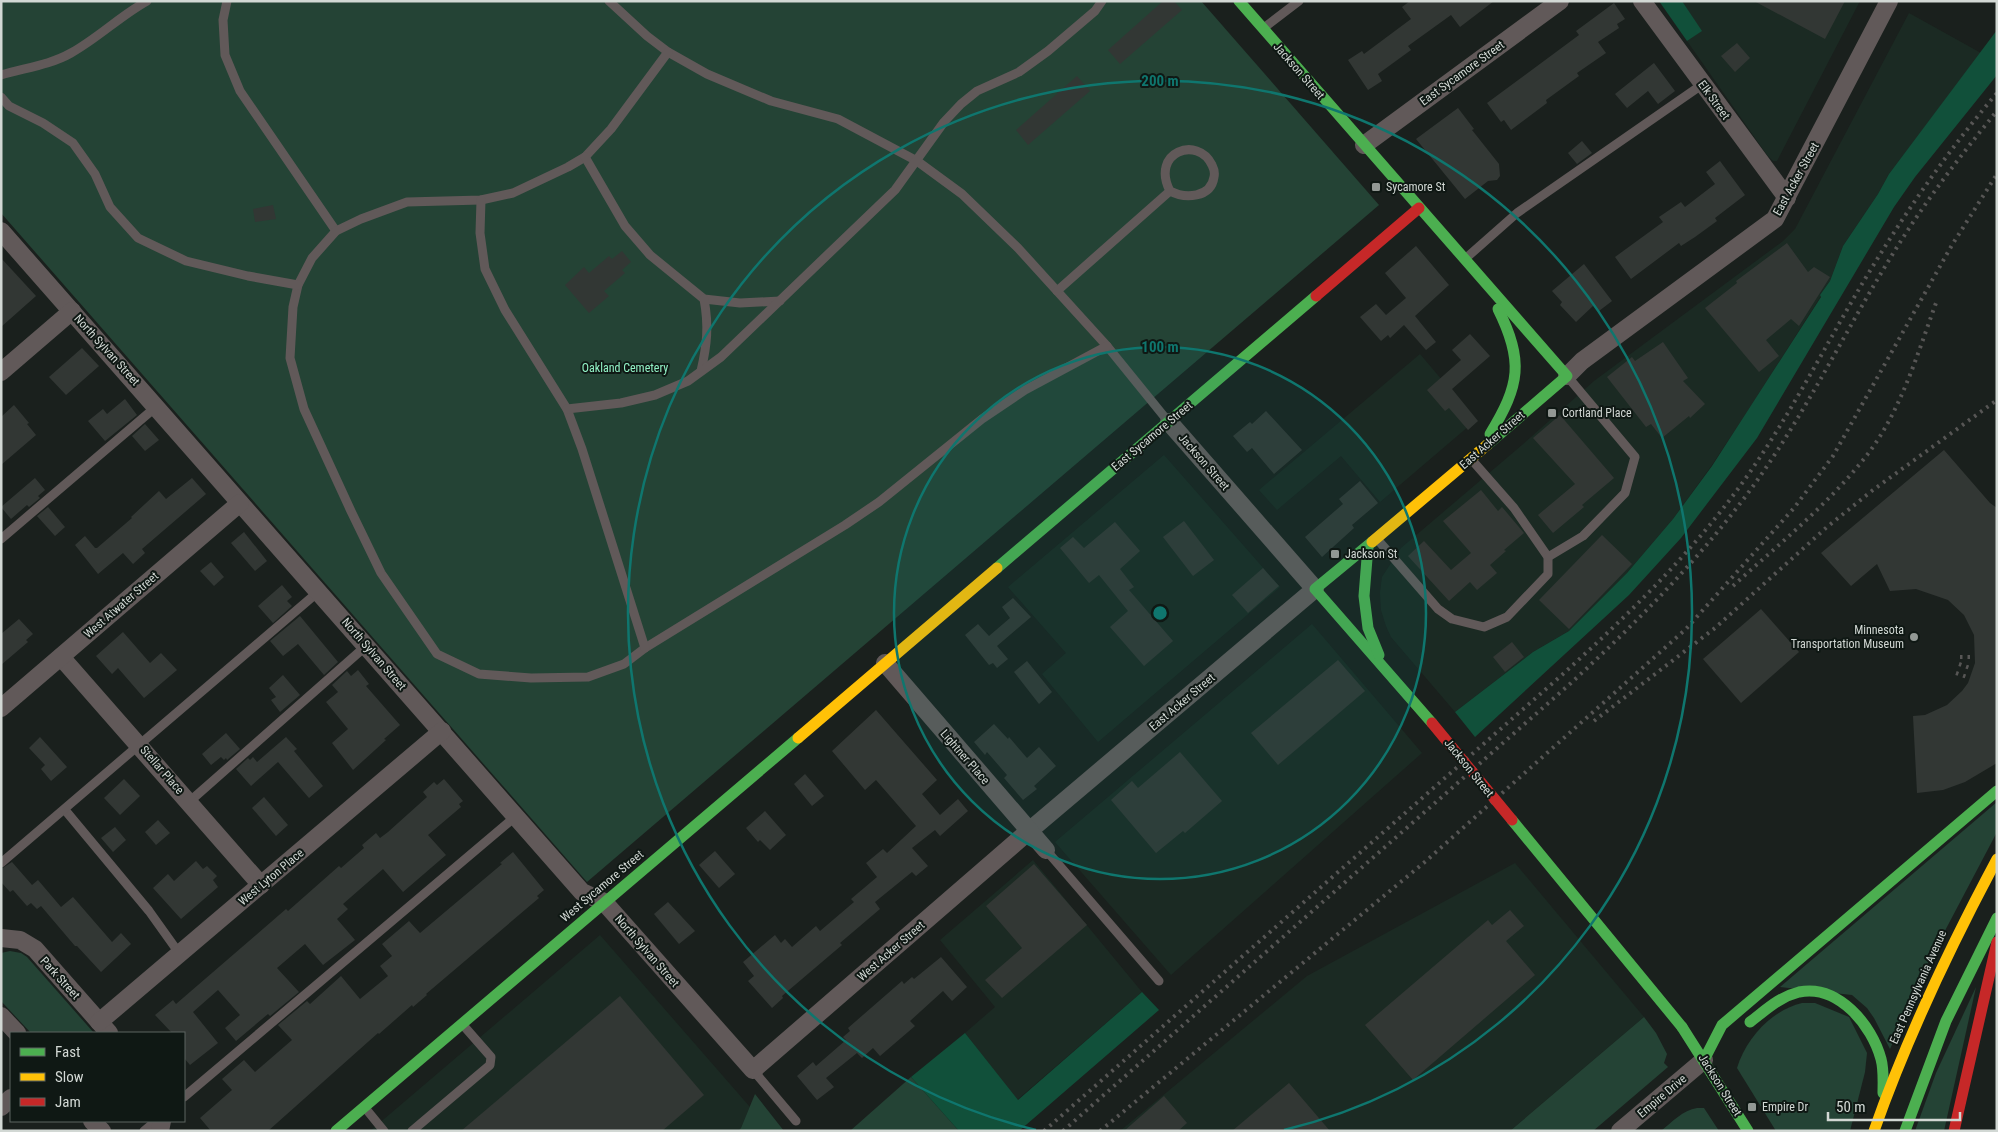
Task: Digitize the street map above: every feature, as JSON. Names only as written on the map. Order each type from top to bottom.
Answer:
[{"type":"street","name":"Jackson Street","points":[[1239,1],[1419,208]]},
{"type":"street","name":"East Sycamore Street","points":[[1364,145],[1560,1]]},
{"type":"street","name":"Elk Street","points":[[1642,1],[1786,198]]},
{"type":"street","name":"East Acker Street","points":[[1029,831],[1475,455],[1582,361],[1768,225],[1775,218],[1786,198],[1889,1]]},
{"type":"street","name":"East Sycamore Street","points":[[886,663],[1419,208]]},
{"type":"street","points":[[1419,208],[1567,376]]},
{"type":"street","name":"North Sylvan Street","points":[[1,231],[582,892],[604,902],[753,1070]]},
{"type":"street","points":[[1475,455],[1502,415],[1516,382],[1516,350],[1487,286]]},
{"type":"street","points":[[1,372],[72,311]]},
{"type":"street","name":"Jackson Street","points":[[1169,422],[1432,723],[1682,1028],[1748,1131]]},
{"type":"street","name":"West Atwater Street","points":[[1,708],[240,502]]},
{"type":"street","points":[[1372,542],[1364,596],[1368,628],[1386,671]]},
{"type":"street","name":"Stellar Place","points":[[61,657],[262,885]]},
{"type":"street","name":"Lightner Place","points":[[886,663],[1046,850]]},
{"type":"street","name":"West Sycamore Street","points":[[336,1131],[886,663]]},
{"type":"street","name":"West Lyton Place","points":[[104,1028],[179,953],[262,885],[442,731]]},
{"type":"street","points":[[1704,1060],[1722,1025],[1997,791]]},
{"type":"street","name":"West Acker Street","points":[[753,1070],[1029,831]]},
{"type":"street","name":"East Pennsylvania Avenue","points":[[1875,1127],[1921,1009],[1961,926],[1997,859]]},
{"type":"street","points":[[1906,1131],[1946,1022],[1997,918]]},
{"type":"street","name":"Park Street","points":[[1,938],[20,940],[35,950],[104,1028]]},
{"type":"street","points":[[1954,1131],[1997,942]]},
{"type":"street","points":[[1739,1031],[1784,996],[1804,992],[1821,992],[1846,1004],[1868,1030],[1881,1057],[1883,1070],[1882,1093],[1875,1127]]},
{"type":"street","points":[[1,1016],[15,1032]]},
{"type":"street","points":[[1704,1060],[1726,1042]]},
{"type":"street","name":"Empire Drive","points":[[1620,1131],[1704,1060]]},
{"type":"street","points":[[93,1122],[102,1131]]},
{"type":"lane","points":[[1,75],[41,65],[69,54],[147,1]]},
{"type":"lane","points":[[227,1],[224,20],[225,55],[240,91],[336,231]]},
{"type":"lane","points":[[609,1],[647,36],[668,52],[707,74],[771,101],[838,118],[917,161],[962,194],[1018,248],[1107,346],[1169,422]]},
{"type":"lane","points":[[567,410],[621,403],[655,395],[688,382],[721,357],[895,190],[944,122],[961,104],[977,91],[1019,72],[1048,51],[1095,10],[1102,1]]},
{"type":"lane","points":[[1262,28],[1299,1]]},
{"type":"lane","points":[[668,52],[611,129],[585,157],[535,183],[513,192],[481,200],[407,202],[361,219],[336,231],[312,258],[298,285],[293,307],[290,358],[304,409],[381,572],[437,654],[478,674],[531,678],[588,676],[624,664],[645,648],[845,525],[879,502],[982,419],[1026,390],[1107,346]]},
{"type":"lane","points":[[1464,260],[1517,213],[1703,84]]},
{"type":"lane","points":[[1,97],[9,106],[43,123],[74,143],[95,174],[110,207],[138,238],[186,261],[248,276],[298,285]]},
{"type":"lane","points":[[1190,150],[1200,152],[1208,159],[1215,174],[1213,183],[1206,191],[1200,195],[1185,197],[1170,191],[1165,182],[1164,172],[1166,162],[1173,156],[1190,150]]},
{"type":"lane","points":[[585,157],[625,226],[650,254],[704,299],[740,303],[780,301]]},
{"type":"lane","points":[[1057,292],[1170,191]]},
{"type":"lane","points":[[481,200],[480,233],[486,269],[505,310],[567,410],[582,449],[645,648]]},
{"type":"lane","points":[[701,371],[707,346],[708,320],[704,299]]},
{"type":"lane","points":[[1548,557],[1583,536],[1625,493],[1635,457],[1567,376]]},
{"type":"lane","points":[[1,540],[156,406]]},
{"type":"lane","points":[[1372,542],[1438,609],[1452,619],[1484,627],[1506,617],[1548,574],[1548,557],[1475,455]]},
{"type":"lane","points":[[1,864],[318,592]]},
{"type":"lane","points":[[189,802],[366,646]]},
{"type":"lane","points":[[66,810],[149,911],[179,953]]},
{"type":"lane","points":[[185,1096],[516,816]]},
{"type":"lane","points":[[1046,850],[1159,981]]},
{"type":"lane","points":[[412,1131],[490,1064],[491,1057],[462,1024]]},
{"type":"lane","points":[[753,1070],[796,1121]]},
{"type":"lane","points":[[364,1107],[384,1131]]},
{"type":"lane","points":[[144,1131],[155,1122]]},
{"type":"shaded area","points":[[1682,1],[1860,1],[1777,161],[1773,161],[1767,155],[1687,41],[1701,31]]},
{"type":"shaded area","points":[[1909,13],[1981,53],[1889,174],[1843,246],[1830,281],[1821,296],[1712,465],[1673,519],[1627,573],[1569,631],[1533,652],[1455,712],[1391,637],[1381,610],[1380,593],[1382,577],[1401,548],[1594,381],[1783,241],[1795,229]]},
{"type":"shaded area","points":[[1420,354],[1476,420],[1380,502],[1341,456],[1277,510],[1259,490]]},
{"type":"shaded area","points":[[1164,455],[1280,587],[1098,742],[1042,674],[1066,653],[1008,587]]},
{"type":"shaded area","points":[[1312,624],[1422,753],[1171,975],[1055,842]]},
{"type":"shaded area","points":[[1033,860],[1142,992],[1017,1100],[965,1033],[995,1007],[940,940]]},
{"type":"shaded area","points":[[1515,863],[1644,1017],[1510,1131],[1120,1131],[1307,976]]},
{"type":"shaded area","points":[[600,935],[750,1107],[738,1131],[370,1131]]},
{"type":"green space","name":"Oakland Cemetery","points":[[1,1],[1201,1],[1379,205],[587,882],[1,213]]},
{"type":"green space","points":[[1659,1],[1682,1],[1702,31],[1687,41]]},
{"type":"green space","points":[[1997,30],[1997,75],[1915,177],[1894,207],[1757,438],[1681,538],[1629,595],[1475,737],[1455,712],[1533,652],[1569,631],[1627,573],[1673,519],[1712,466],[1821,297],[1820,295],[1830,281],[1843,246],[1889,174]]},
{"type":"green space","points":[[1997,802],[1997,832],[1929,961],[1890,1049],[1867,1008],[1852,995],[1780,987]]},
{"type":"green space","points":[[10,951],[21,953],[27,957],[93,1032],[30,1032],[1,1001],[1,953]]},
{"type":"green space","points":[[1976,987],[1944,1131],[1915,1131],[1936,1073]]},
{"type":"green space","points":[[1142,992],[1159,1010],[1019,1131],[959,1131],[911,1077],[965,1033],[1018,1100]]},
{"type":"green space","points":[[1802,1003],[1815,1003],[1849,1017],[1867,1053],[1865,1072],[1850,1131],[1776,1131],[1737,1068],[1747,1046],[1762,1027],[1780,1012]]},
{"type":"green space","points":[[1644,1017],[1656,1033],[1667,1054],[1664,1063],[1668,1067],[1593,1131],[1510,1131]]},
{"type":"green space","points":[[911,1077],[959,1131],[850,1131]]},
{"type":"green space","points":[[755,1094],[784,1131],[738,1131]]},
{"type":"green space","points":[[1697,1108],[1704,1108],[1719,1131],[1661,1131],[1682,1114]]},
{"type":"building","points":[[1163,1],[1174,1],[1182,10],[1120,64],[1108,50]]},
{"type":"building","points":[[1410,1],[1494,1],[1460,27],[1451,15],[1408,46],[1411,50],[1378,74],[1382,81],[1368,90],[1348,60],[1362,51],[1364,54],[1411,19],[1402,7]]},
{"type":"building","points":[[1754,1],[1845,1],[1825,39]]},
{"type":"building","points":[[1614,3],[1625,19],[1617,24],[1619,28],[1598,42],[1606,53],[1577,73],[1579,76],[1546,100],[1547,103],[1511,130],[1504,120],[1501,122],[1487,103],[1579,35],[1576,31]]},
{"type":"building","points":[[1737,43],[1750,58],[1735,72],[1721,56]]},
{"type":"building","points":[[1654,63],[1675,91],[1658,104],[1648,91],[1627,108],[1615,94]]},
{"type":"building","points":[[1077,76],[1090,91],[1028,145],[1016,130]]},
{"type":"building","points":[[1458,108],[1474,129],[1472,130],[1499,164],[1500,176],[1497,180],[1488,181],[1465,199],[1416,139]]},
{"type":"building","points":[[1582,141],[1592,153],[1577,164],[1568,153]]},
{"type":"building","points":[[1720,161],[1745,195],[1715,218],[1717,221],[1681,246],[1679,243],[1631,279],[1615,257],[1663,222],[1659,217],[1681,202],[1685,207],[1715,184],[1706,172]]},
{"type":"building","points":[[273,205],[276,219],[255,222],[253,209]]},
{"type":"building","points":[[1787,243],[1808,272],[1814,267],[1830,277],[1799,326],[1791,319],[1766,340],[1779,356],[1759,372],[1705,308],[1737,283],[1736,281]]},
{"type":"building","points":[[1416,246],[1449,285],[1415,316],[1436,342],[1426,350],[1404,325],[1390,338],[1388,335],[1381,341],[1360,317],[1376,304],[1386,315],[1406,298],[1385,273]]},
{"type":"building","points":[[622,251],[631,262],[622,270],[625,273],[604,291],[609,296],[589,313],[565,285],[584,267],[589,273],[609,256],[612,259]]},
{"type":"building","points":[[1,258],[36,296],[1,327]]},
{"type":"building","points":[[1584,264],[1612,301],[1599,311],[1594,305],[1576,322],[1560,305],[1562,302],[1552,291]]},
{"type":"building","points":[[1470,334],[1490,356],[1452,389],[1478,421],[1468,430],[1449,408],[1445,411],[1427,390],[1461,360],[1452,350]]},
{"type":"building","points":[[1663,342],[1688,378],[1683,381],[1705,404],[1690,418],[1689,416],[1662,438],[1651,424],[1646,427],[1607,377],[1632,357],[1635,361]]},
{"type":"building","points":[[82,348],[99,366],[66,395],[49,377]]},
{"type":"building","points":[[125,399],[137,415],[105,441],[88,421],[103,409],[107,414]]},
{"type":"building","points":[[14,405],[36,435],[1,465],[1,417]]},
{"type":"building","points":[[1266,411],[1302,450],[1274,474],[1252,448],[1247,452],[1233,436],[1250,422],[1252,424]]},
{"type":"building","points":[[1560,415],[1614,478],[1553,533],[1538,515],[1575,484],[1533,438]]},
{"type":"building","points":[[145,424],[159,440],[145,451],[132,436]]},
{"type":"building","points":[[1944,450],[1990,503],[1997,508],[1997,763],[1965,782],[1943,790],[1917,793],[1913,716],[1925,715],[1947,705],[1962,691],[1968,683],[1975,663],[1974,635],[1964,615],[1948,600],[1916,589],[1890,591],[1877,564],[1851,586],[1821,553]]},
{"type":"building","points":[[35,478],[45,490],[38,496],[40,498],[29,507],[27,505],[11,519],[1,507]]},
{"type":"building","points":[[192,478],[206,494],[142,549],[145,553],[133,564],[123,553],[98,574],[75,545],[85,536],[97,548],[132,518],[159,491],[166,499]]},
{"type":"building","points":[[1360,481],[1378,503],[1352,525],[1354,528],[1322,557],[1305,537],[1343,504],[1339,499]]},
{"type":"building","points":[[1481,490],[1498,511],[1502,507],[1524,533],[1490,565],[1497,573],[1477,590],[1470,582],[1449,601],[1408,556],[1424,541],[1451,570],[1471,553],[1443,521]]},
{"type":"building","points":[[48,507],[65,527],[55,536],[37,516]]},
{"type":"building","points":[[1184,521],[1214,560],[1193,576],[1163,537]]},
{"type":"building","points":[[1115,522],[1140,551],[1120,569],[1134,587],[1129,590],[1173,641],[1144,666],[1110,627],[1128,611],[1099,575],[1089,583],[1060,548],[1073,537],[1084,548]]},
{"type":"building","points":[[244,532],[267,561],[255,571],[231,543]]},
{"type":"building","points":[[1602,535],[1632,564],[1569,629],[1539,600]]},
{"type":"building","points":[[211,562],[224,577],[214,586],[200,571]]},
{"type":"building","points":[[1263,568],[1279,586],[1248,613],[1232,595]]},
{"type":"building","points":[[282,585],[292,597],[287,601],[292,606],[273,623],[258,606]]},
{"type":"building","points":[[1013,598],[1031,617],[997,646],[1008,659],[997,668],[993,663],[989,665],[965,635],[978,624],[989,636],[1010,618],[1002,607]]},
{"type":"building","points":[[1761,609],[1799,652],[1741,703],[1703,659]]},
{"type":"building","points":[[300,616],[338,662],[324,675],[298,644],[283,656],[270,641]]},
{"type":"building","points":[[19,619],[33,634],[26,640],[28,642],[1,665],[1,634]]},
{"type":"building","points":[[123,632],[150,663],[161,653],[177,670],[144,698],[118,668],[112,674],[96,656]]},
{"type":"building","points":[[1512,642],[1524,657],[1505,672],[1493,657]]},
{"type":"building","points":[[1338,660],[1365,691],[1278,765],[1251,733]]},
{"type":"building","points":[[1027,661],[1052,692],[1039,704],[1014,672]]},
{"type":"building","points":[[358,670],[369,684],[366,686],[400,725],[353,770],[332,743],[348,729],[326,702],[338,692],[332,685],[347,671],[351,676]]},
{"type":"building","points":[[283,675],[300,695],[280,712],[271,700],[276,697],[269,688]]},
{"type":"building","points":[[876,710],[937,780],[922,794],[940,815],[958,799],[968,811],[940,836],[935,830],[912,848],[928,866],[916,876],[912,872],[875,902],[880,909],[840,943],[842,945],[782,996],[783,998],[772,1008],[748,981],[754,976],[743,962],[775,935],[781,943],[785,939],[792,947],[816,926],[820,931],[854,902],[851,899],[877,877],[866,863],[883,849],[887,853],[916,826],[876,780],[865,790],[832,751]]},
{"type":"building","points":[[994,724],[1008,739],[1009,737],[1027,758],[1039,747],[1056,766],[1034,786],[1037,789],[1023,800],[1004,778],[1007,775],[987,752],[985,755],[974,742]]},
{"type":"building","points":[[226,733],[240,749],[227,760],[221,757],[211,765],[202,754]]},
{"type":"building","points":[[40,737],[67,767],[51,781],[41,769],[45,765],[29,748]]},
{"type":"building","points":[[286,737],[297,749],[294,751],[323,786],[309,798],[278,762],[251,786],[236,769],[248,758],[250,760],[253,757],[257,762]]},
{"type":"building","points":[[1180,752],[1222,801],[1185,833],[1183,831],[1156,853],[1111,800],[1132,781],[1138,788]]},
{"type":"building","points":[[805,774],[824,796],[812,806],[794,784]]},
{"type":"building","points":[[124,779],[140,796],[120,815],[104,798]]},
{"type":"building","points":[[444,779],[463,801],[459,804],[461,807],[428,835],[446,855],[403,892],[383,869],[343,904],[348,909],[337,919],[355,940],[323,965],[305,944],[277,968],[299,992],[270,1016],[268,1014],[236,1041],[225,1028],[240,1015],[218,990],[193,1012],[218,1043],[190,1065],[185,1059],[185,1032],[171,1032],[155,1015],[173,1000],[176,1004],[286,909],[288,911],[339,866],[341,868],[364,848],[362,845],[376,833],[380,838],[388,832],[427,797],[423,792],[434,782],[437,785]]},
{"type":"building","points":[[264,797],[288,825],[276,836],[252,808]]},
{"type":"building","points":[[765,811],[786,835],[770,850],[760,840],[758,842],[746,828]]},
{"type":"building","points":[[158,820],[170,833],[156,845],[145,832]]},
{"type":"building","points":[[115,827],[126,840],[113,852],[101,838]]},
{"type":"building","points":[[715,851],[735,874],[719,888],[699,865]]},
{"type":"building","points":[[513,852],[544,890],[537,896],[539,898],[413,1007],[412,1005],[378,1033],[268,1131],[211,1131],[200,1118],[232,1090],[222,1079],[244,1060],[255,1072],[292,1040],[278,1025],[307,1001],[310,1004],[341,976],[360,999],[388,976],[380,966],[392,956],[382,944],[409,921],[420,933],[502,864],[500,863]]},
{"type":"building","points":[[196,861],[203,869],[207,866],[217,876],[213,880],[218,887],[181,919],[153,888],[168,874],[174,881]]},
{"type":"building","points":[[12,862],[32,885],[38,880],[61,907],[73,897],[112,942],[121,933],[131,944],[101,972],[75,946],[41,906],[37,909],[31,903],[27,906],[13,890],[10,892],[1,882],[1,869]]},
{"type":"building","points":[[1034,864],[1087,925],[1002,998],[985,980],[1022,948],[986,906]]},
{"type":"building","points":[[668,902],[695,931],[679,944],[654,914]]},
{"type":"building","points":[[1510,910],[1524,926],[1506,941],[1535,975],[1413,1080],[1365,1025],[1488,920],[1492,925]]},
{"type":"building","points":[[941,957],[967,987],[952,1001],[943,991],[910,1021],[915,1026],[880,1056],[873,1048],[862,1058],[857,1053],[826,1078],[834,1087],[817,1100],[797,1076],[813,1062],[816,1066],[846,1040],[843,1037],[850,1031],[848,1028],[902,981],[904,984],[912,977],[914,979]]},
{"type":"building","points":[[620,996],[704,1095],[662,1131],[461,1131]]},
{"type":"building","points":[[1289,1083],[1330,1131],[1232,1131]]},
{"type":"building","points":[[1164,1096],[1187,1123],[1178,1131],[1124,1131]]},
{"type":"railway","points":[[1044,1131],[1563,674],[1658,583],[1702,534],[1743,482],[1790,409],[1893,234],[1942,162],[1997,93]]},
{"type":"railway","points":[[1063,1131],[1571,683],[1620,637],[1688,566],[1731,516],[1751,489],[1793,426],[1906,233],[1950,170],[1997,111]]},
{"type":"railway","points":[[1100,1131],[1426,861],[1686,629],[1794,508],[1833,456],[1952,245],[1997,174]]},
{"type":"railway","points":[[1733,586],[1820,507],[1867,455],[1879,438],[1899,401],[1936,303]]},
{"type":"railway","points":[[1594,721],[1715,628],[1827,527],[1873,490],[1997,400]]},
{"type":"railway","points":[[1960,657],[1975,657]]},
{"type":"railway","points":[[1959,664],[1973,669]]},
{"type":"railway","points":[[1956,673],[1970,678]]},
{"type":"traffic: fast","points":[[1239,1],[1567,376],[1487,445]]},
{"type":"traffic: fast","points":[[997,568],[1316,296]]},
{"type":"traffic: fast","points":[[1490,434],[1508,401],[1515,373],[1515,358],[1512,344],[1498,309]]},
{"type":"traffic: fast","points":[[1372,542],[1315,589],[1432,723]]},
{"type":"traffic: fast","points":[[1368,546],[1364,596],[1368,628],[1379,655]]},
{"type":"traffic: fast","points":[[336,1131],[798,738]]},
{"type":"traffic: fast","points":[[1704,1060],[1722,1025],[1997,791]]},
{"type":"traffic: fast","points":[[1512,820],[1682,1027]]},
{"type":"traffic: fast","points":[[1905,1131],[1946,1021],[1997,918]]},
{"type":"traffic: fast","points":[[1750,1022],[1792,994],[1813,991],[1827,994],[1851,1010],[1870,1033],[1883,1067],[1883,1093]]},
{"type":"traffic: fast","points":[[1682,1027],[1748,1131]]},
{"type":"traffic: slow","points":[[1372,542],[1487,445]]},
{"type":"traffic: slow","points":[[798,738],[997,568]]},
{"type":"traffic: slow","points":[[1874,1131],[1930,993],[1997,859]]},
{"type":"traffic: jam","points":[[1316,296],[1419,208]]},
{"type":"traffic: jam","points":[[1432,723],[1512,820]]},
{"type":"traffic: jam","points":[[1954,1131],[1997,942]]},
{"type":"place","name":"Sycamore St","points":[[1376,187]]},
{"type":"place","name":"Cortland Place","points":[[1552,413]]},
{"type":"place","name":"Jackson St","points":[[1335,554]]},
{"type":"place","name":"Minnesota Transportation Museum","points":[[1914,637]]},
{"type":"place","name":"Empire Dr","points":[[1752,1107]]}]
